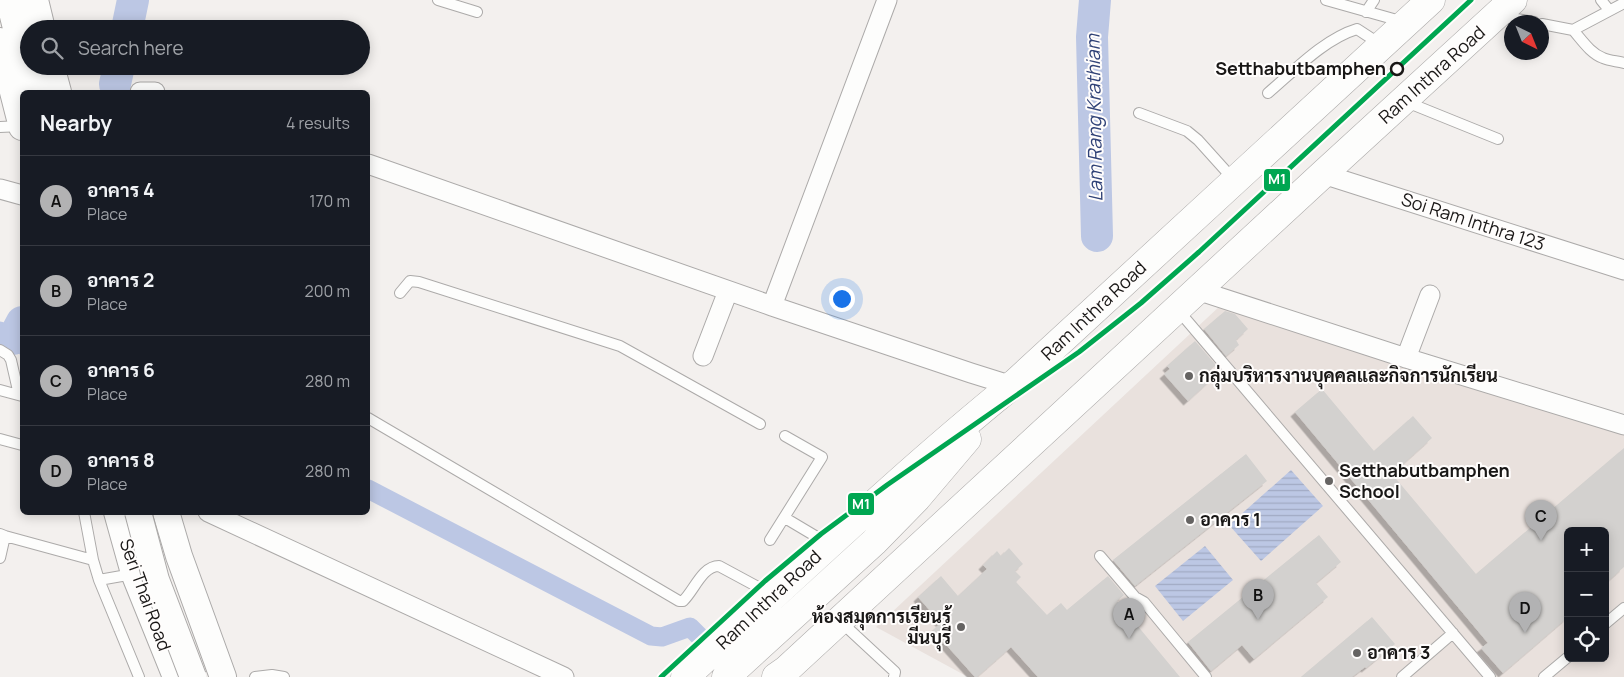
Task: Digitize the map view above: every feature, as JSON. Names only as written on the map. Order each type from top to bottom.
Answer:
[{"type":"highway","name":"Ram Inthra Road","points":[[685,677],[961,427],[1015,383],[1431,0]]},
{"type":"highway","name":"Ram Inthra Road","points":[[780,675],[1505,8]]},
{"type":"highway","points":[[726,677],[880,536],[939,473],[1015,383]]},
{"type":"main road","points":[[9,0],[20,44]]},
{"type":"main road","points":[[35,0],[40,20]]},
{"type":"main road","points":[[0,40],[20,119]]},
{"type":"main road","points":[[28,75],[32,90]]},
{"type":"main road","points":[[53,75],[57,90]]},
{"type":"main road","name":"Seri Thai Road","points":[[118,515],[134,573],[172,668]]},
{"type":"main road","points":[[139,515],[161,594],[193,677]]},
{"type":"main road","points":[[167,515],[179,556],[223,677]]},
{"type":"main road","points":[[172,668],[192,664],[200,660],[212,646]]},
{"type":"street","points":[[772,306],[888,0]]},
{"type":"street","points":[[370,165],[772,306],[971,373],[1003,383],[1015,383]]},
{"type":"street","name":"Soi Ram Inthra 123","points":[[1323,174],[1624,270]]},
{"type":"street","points":[[0,189],[20,194]]},
{"type":"street","points":[[1197,290],[1406,358],[1624,425]]},
{"type":"street","points":[[703,356],[728,291]]},
{"type":"street","points":[[1406,358],[1430,295]]},
{"type":"street","points":[[214,515],[564,677]]},
{"type":"lane","points":[[438,0],[477,12]]},
{"type":"lane","points":[[1326,0],[1407,23]]},
{"type":"lane","points":[[1366,12],[1374,0]]},
{"type":"lane","points":[[1601,0],[1609,10]]},
{"type":"lane","points":[[1573,30],[1624,3]]},
{"type":"lane","points":[[1505,8],[1520,15]]},
{"type":"lane","points":[[1549,25],[1573,30],[1590,50],[1597,55],[1624,63]]},
{"type":"lane","points":[[1268,93],[1320,49],[1343,33],[1357,29],[1383,45]]},
{"type":"lane","points":[[1404,101],[1498,139]]},
{"type":"lane","points":[[1139,113],[1187,132],[1198,140],[1234,180]]},
{"type":"lane","points":[[0,127],[20,127]]},
{"type":"lane","points":[[400,293],[410,281],[419,282],[620,346],[760,424]]},
{"type":"lane","points":[[1177,309],[1490,677]]},
{"type":"lane","points":[[0,350],[8,355],[11,360],[20,392]]},
{"type":"lane","points":[[0,390],[20,396]]},
{"type":"lane","points":[[370,419],[679,601],[683,601],[687,597],[708,569],[713,566],[719,566],[774,596]]},
{"type":"lane","points":[[770,540],[822,457],[786,436]]},
{"type":"lane","points":[[0,439],[20,444]]},
{"type":"lane","points":[[85,515],[93,560],[99,580],[139,677]]},
{"type":"lane","points":[[785,518],[830,544]]},
{"type":"lane","points":[[0,558],[3,535],[93,560]]},
{"type":"lane","points":[[1100,556],[1135,597],[1144,602],[1206,677]]},
{"type":"lane","points":[[99,580],[134,573]]},
{"type":"lane","points":[[1609,621],[1624,608]]},
{"type":"lane","points":[[840,620],[895,672],[894,677]]},
{"type":"lane","points":[[1402,677],[1453,633]]},
{"type":"lane","points":[[1544,677],[1564,660]]},
{"type":"lane","points":[[255,677],[272,674],[284,677]]},
{"type":"shaded area","name":"Setthabutbamphen School","points":[[1221,305],[1624,431],[1624,677],[968,677],[876,627]]},
{"type":"water","points":[[1291,470],[1323,506],[1261,561],[1229,525]]},
{"type":"water","points":[[1205,546],[1233,580],[1183,621],[1155,586]]},
{"type":"building","points":[[1225,311],[1235,314],[1248,329],[1236,340],[1239,345],[1226,356],[1204,329]]},
{"type":"building","name":"กลุ่มบริหารงานบุคคลและกิจการนักเรียน","points":[[1195,341],[1216,365],[1208,372],[1213,378],[1188,401],[1164,374],[1170,369],[1167,366]]},
{"type":"building","points":[[1322,389],[1374,451],[1413,416],[1432,438],[1392,474],[1476,574],[1624,448],[1624,567],[1609,580],[1609,527],[1564,527],[1564,620],[1503,673],[1481,648],[1488,643],[1295,412]]},
{"type":"building","name":"อาคาร 1","points":[[1246,454],[1267,481],[1135,586],[1113,560]]},
{"type":"building","points":[[1319,535],[1341,562],[1316,583],[1328,597],[1254,659],[1242,645],[1211,671],[1188,642]]},
{"type":"building","points":[[1009,548],[1023,564],[1015,571],[1021,577],[1016,582],[1047,615],[1061,603],[1067,610],[1108,576],[1124,595],[1117,601],[1180,677],[1038,677],[1011,647],[975,677],[933,630],[941,623],[918,597],[941,576],[958,596],[987,569],[983,565],[997,551],[1001,556]]},
{"type":"building","name":"อาคาร 3","points":[[1372,617],[1395,644],[1352,677],[1301,677]]},
{"type":"waterway","points":[[129,20],[133,0]]},
{"type":"waterway","name":"Lam Rang Krathiam","points":[[1095,0],[1092,37],[1097,236]]},
{"type":"waterway","points":[[115,84],[117,75]]},
{"type":"waterway","points":[[13,339],[20,326]]},
{"type":"waterway","points":[[0,331],[20,344]]},
{"type":"waterway","points":[[370,490],[651,636],[662,637],[690,627],[699,636]]},
{"type":"transit line","name":"M1","points":[[661,677],[765,581],[821,534],[887,485],[1079,352],[1141,303],[1199,252],[1471,0]]},
{"type":"place","name":"Setthabutbamphen","points":[[1397,69]]},
{"type":"place","name":"กลุ่มบริหารงานบุคคลและกิจการนักเรียน","points":[[1189,376]]},
{"type":"place","name":"Setthabutbamphen School","points":[[1329,481]]},
{"type":"place","name":"อาคาร 1","points":[[1190,520]]},
{"type":"place","name":"อาคาร 6","points":[[1541,541]]},
{"type":"place","name":"อาคาร 2","points":[[1258,620]]},
{"type":"place","name":"ห้องสมุดการเรียนรู้ มีนบุรี","points":[[961,627]]},
{"type":"place","name":"อาคาร 8","points":[[1525,633]]},
{"type":"place","name":"อาคาร 4","points":[[1129,639]]},
{"type":"place","name":"อาคาร 3","points":[[1357,653]]}]
